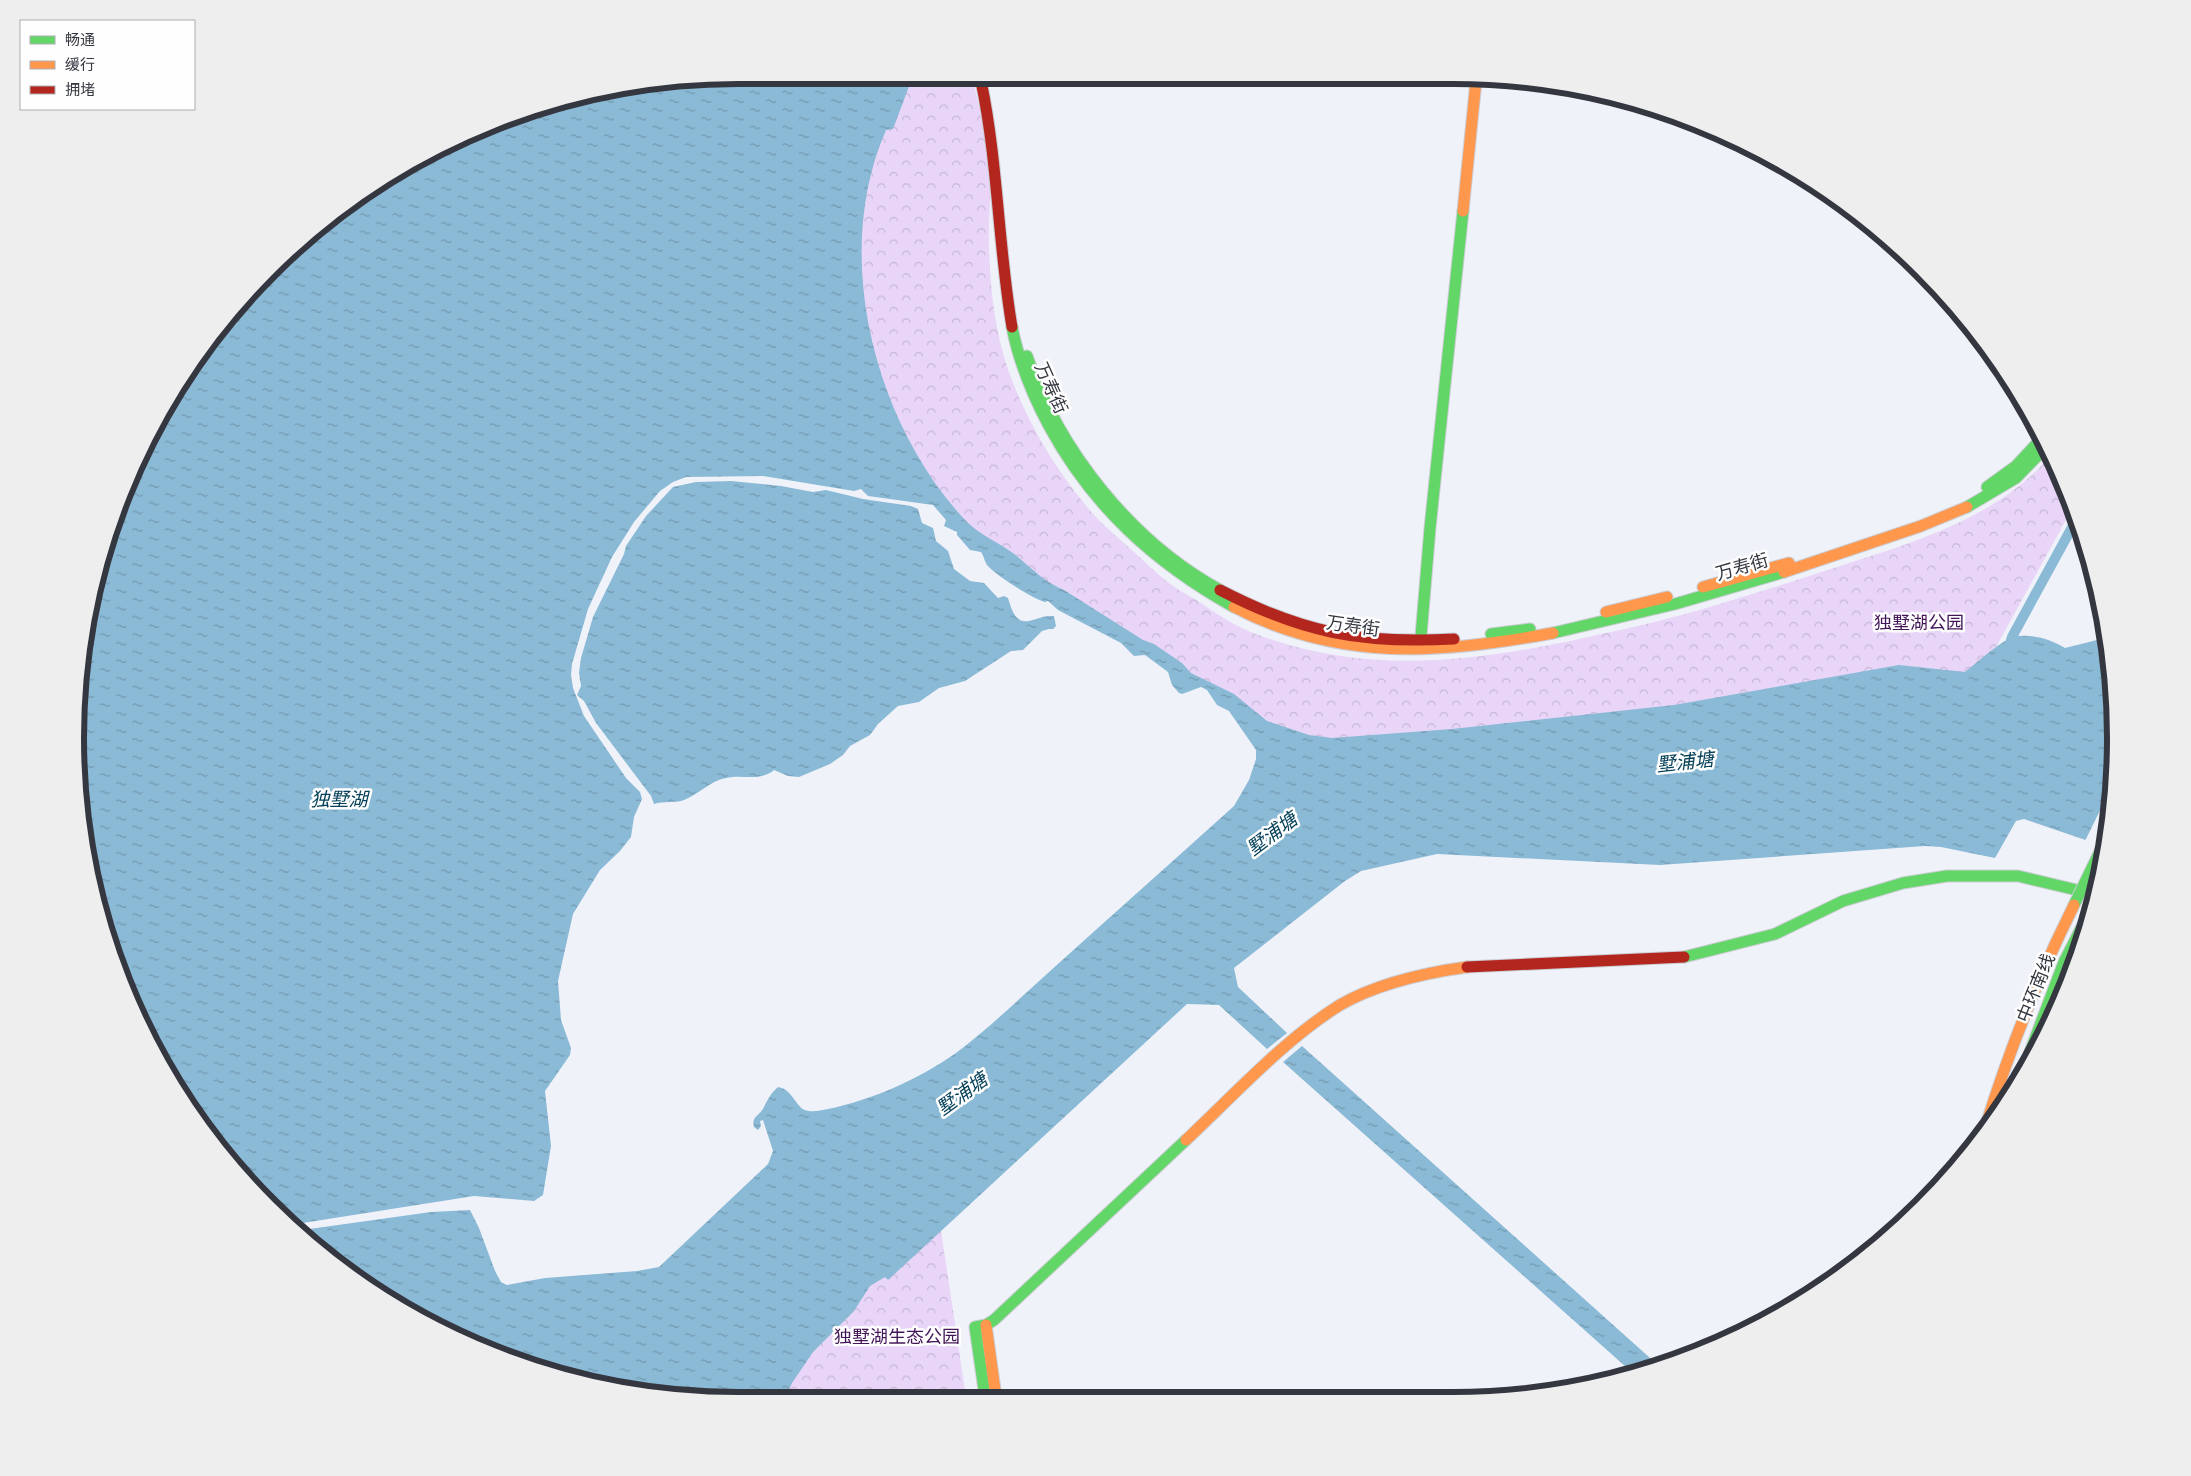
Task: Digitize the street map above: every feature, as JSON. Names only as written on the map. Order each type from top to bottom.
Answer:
[{"type":"main road","name":"万寿街","points":[[982,84],[994,144],[1004,284],[1014,338],[1026,379],[1061,448],[1084,485],[1120,526],[1163,564],[1198,588],[1273,626],[1322,640],[1368,648],[1515,641],[1630,616],[1768,578],[1932,521],[1973,503],[2010,483],[2042,453]]},
{"type":"main road","name":"万寿街","points":[[990,84],[999,141],[1012,284],[1021,334],[1031,367],[1043,396],[1082,465],[1124,516],[1171,559],[1216,589],[1276,617],[1318,630],[1420,646],[1520,631],[1571,621],[1691,591],[1824,553],[1936,513],[1970,497],[2016,466],[2037,443]]},
{"type":"main road","points":[[1420,646],[1430,528],[1476,85]]},
{"type":"main road","points":[[1992,1108],[2004,1067],[2049,955],[2096,862]]},
{"type":"main road","points":[[981,1326],[1294,1039],[1341,1005],[1383,986],[1431,972],[1481,965],[1689,957],[1775,934],[1843,900],[1903,883],[1947,876],[2018,876],[2088,893]]},
{"type":"main road","name":"中环南线","points":[[2038,1031],[2064,962],[2076,939]]},
{"type":"main road","points":[[981,1326],[985,1392]]},
{"type":"main road","points":[[981,1326],[995,1392]]},
{"type":"green space","name":"独墅湖公园","points":[[902,84],[974,84],[984,129],[989,166],[989,237],[994,310],[1000,342],[1009,372],[1034,429],[1068,483],[1094,515],[1161,576],[1179,590],[1238,626],[1255,634],[1303,649],[1379,660],[1455,659],[1570,641],[1670,618],[1789,583],[1926,537],[1981,511],[2007,495],[2030,477],[2045,461],[2068,516],[1995,649],[1987,677],[1289,751],[1227,697],[1056,591],[962,520],[905,443],[865,340],[857,274],[867,173]]},
{"type":"green space","name":"独墅湖生态公园","points":[[941,1231],[965,1392],[765,1392],[802,1340],[911,1247]]},
{"type":"water","name":"独墅湖","points":[[910,84],[893,129],[886,130],[870,179],[862,230],[863,282],[871,335],[886,386],[907,435],[933,480],[971,526],[1018,557],[1051,584],[1064,590],[1143,640],[1154,644],[1182,663],[1191,673],[1234,694],[1267,721],[1309,735],[1332,738],[1452,729],[1674,705],[1899,665],[1965,672],[1995,648],[2013,637],[2040,638],[2065,648],[2100,639],[2106,695],[2107,738],[2106,781],[2099,844],[2024,819],[2016,821],[1995,858],[1941,847],[1925,846],[1660,865],[1437,854],[1361,871],[1345,881],[1234,968],[1238,987],[1287,1033],[1267,1049],[1219,1005],[1187,1004],[888,1280],[885,1277],[870,1286],[854,1311],[813,1352],[788,1392],[695,1391],[653,1387],[610,1380],[528,1358],[449,1325],[411,1305],[375,1282],[306,1229],[431,1212],[470,1210],[479,1228],[495,1271],[501,1282],[507,1285],[545,1278],[637,1271],[659,1267],[768,1164],[773,1151],[763,1120],[760,1121],[761,1126],[758,1130],[754,1127],[753,1123],[756,1116],[778,1087],[788,1092],[804,1110],[828,1109],[878,1094],[911,1080],[942,1063],[995,1021],[1234,806],[1249,780],[1256,759],[1256,750],[1229,711],[1217,705],[1207,690],[1201,687],[1182,694],[1179,693],[1172,685],[1168,672],[1145,655],[1134,656],[1121,643],[1058,610],[1048,601],[1045,602],[1032,597],[1007,581],[988,566],[981,552],[970,550],[957,535],[957,532],[944,526],[946,520],[933,505],[868,496],[861,489],[854,491],[763,476],[686,477],[673,482],[660,491],[634,522],[612,557],[588,609],[572,664],[573,688],[584,716],[626,778],[640,792],[642,799],[634,817],[631,837],[620,851],[600,870],[573,914],[558,981],[561,1020],[571,1048],[570,1055],[545,1091],[551,1146],[543,1195],[534,1201],[474,1196],[300,1223],[275,1201],[219,1136],[171,1065],[151,1027],[118,948],[96,866],[89,823],[85,781],[85,695],[96,610],[118,528],[151,449],[171,411],[219,340],[275,275],[340,219],[411,171],[449,151],[528,118],[610,96],[695,85]]},
{"type":"water","points":[[731,481],[781,486],[813,492],[826,490],[863,499],[911,506],[918,509],[922,523],[933,528],[936,541],[948,551],[954,569],[970,581],[984,583],[998,598],[1004,596],[1008,598],[1012,610],[1022,621],[1054,616],[1056,626],[1053,629],[1042,631],[1023,650],[1011,651],[965,681],[939,688],[919,702],[898,706],[878,724],[870,735],[850,746],[843,755],[830,764],[799,777],[788,776],[774,770],[769,774],[757,777],[726,778],[715,782],[684,800],[654,804],[651,796],[596,723],[584,701],[577,695],[581,686],[579,673],[581,658],[593,617],[624,554],[626,546],[646,516],[673,487],[696,482]]},
{"type":"water","points":[[1302,1046],[1653,1361],[1628,1368],[1283,1062]]},
{"type":"pier","points":[[2104,802],[2098,847],[2084,843]]},
{"type":"waterway","points":[[2008,650],[2012,637],[2072,527]]},
{"type":"traffic: fast","points":[[1420,648],[1430,528],[1463,211]]},
{"type":"traffic: fast","points":[[1012,327],[1022,366],[1037,402],[1066,455],[1085,482],[1128,530],[1152,551],[1205,590],[1234,607]]},
{"type":"traffic: fast","points":[[1027,356],[1058,426],[1102,491],[1157,547],[1188,570],[1220,590]]},
{"type":"traffic: fast","points":[[1987,487],[2016,466],[2037,443]]},
{"type":"traffic: fast","points":[[1967,507],[2016,478],[2041,452]]},
{"type":"traffic: fast","points":[[1553,633],[1675,604],[1784,572]]},
{"type":"traffic: fast","points":[[1491,634],[1530,629]]},
{"type":"traffic: fast","points":[[2074,905],[2096,860]]},
{"type":"traffic: fast","points":[[1684,957],[1775,934],[1843,901],[1903,883],[1947,876],[2018,876],[2088,893]]},
{"type":"traffic: fast","points":[[2038,1031],[2064,962],[2076,939]]},
{"type":"traffic: fast","points":[[984,1392],[975,1327],[986,1325],[994,1320],[1186,1140]]},
{"type":"traffic: slow","points":[[1463,211],[1476,85]]},
{"type":"traffic: slow","points":[[1784,572],[1921,526],[1967,507]]},
{"type":"traffic: slow","points":[[1703,587],[1789,563]]},
{"type":"traffic: slow","points":[[1606,612],[1667,597]]},
{"type":"traffic: slow","points":[[1234,607],[1273,625],[1312,637],[1351,645],[1430,649],[1470,646],[1553,633]]},
{"type":"traffic: slow","points":[[1991,1109],[2025,1015],[2048,959],[2074,905]]},
{"type":"traffic: slow","points":[[1186,1140],[1241,1086],[1299,1034],[1340,1005],[1355,997],[1402,980],[1434,972],[1467,967]]},
{"type":"traffic: slow","points":[[986,1325],[995,1392]]},
{"type":"traffic: jam","points":[[982,84],[995,173],[1007,296],[1012,327]]},
{"type":"traffic: jam","points":[[1220,590],[1278,616],[1306,626],[1333,632],[1390,640],[1454,639]]},
{"type":"traffic: jam","points":[[1467,967],[1684,957]]},
{"type":"water label","name":"墅浦塘","points":[[1685,762]]},
{"type":"water label","name":"墅浦塘","points":[[1272,834]]},
{"type":"water label","name":"墅浦塘","points":[[962,1094]]}]
